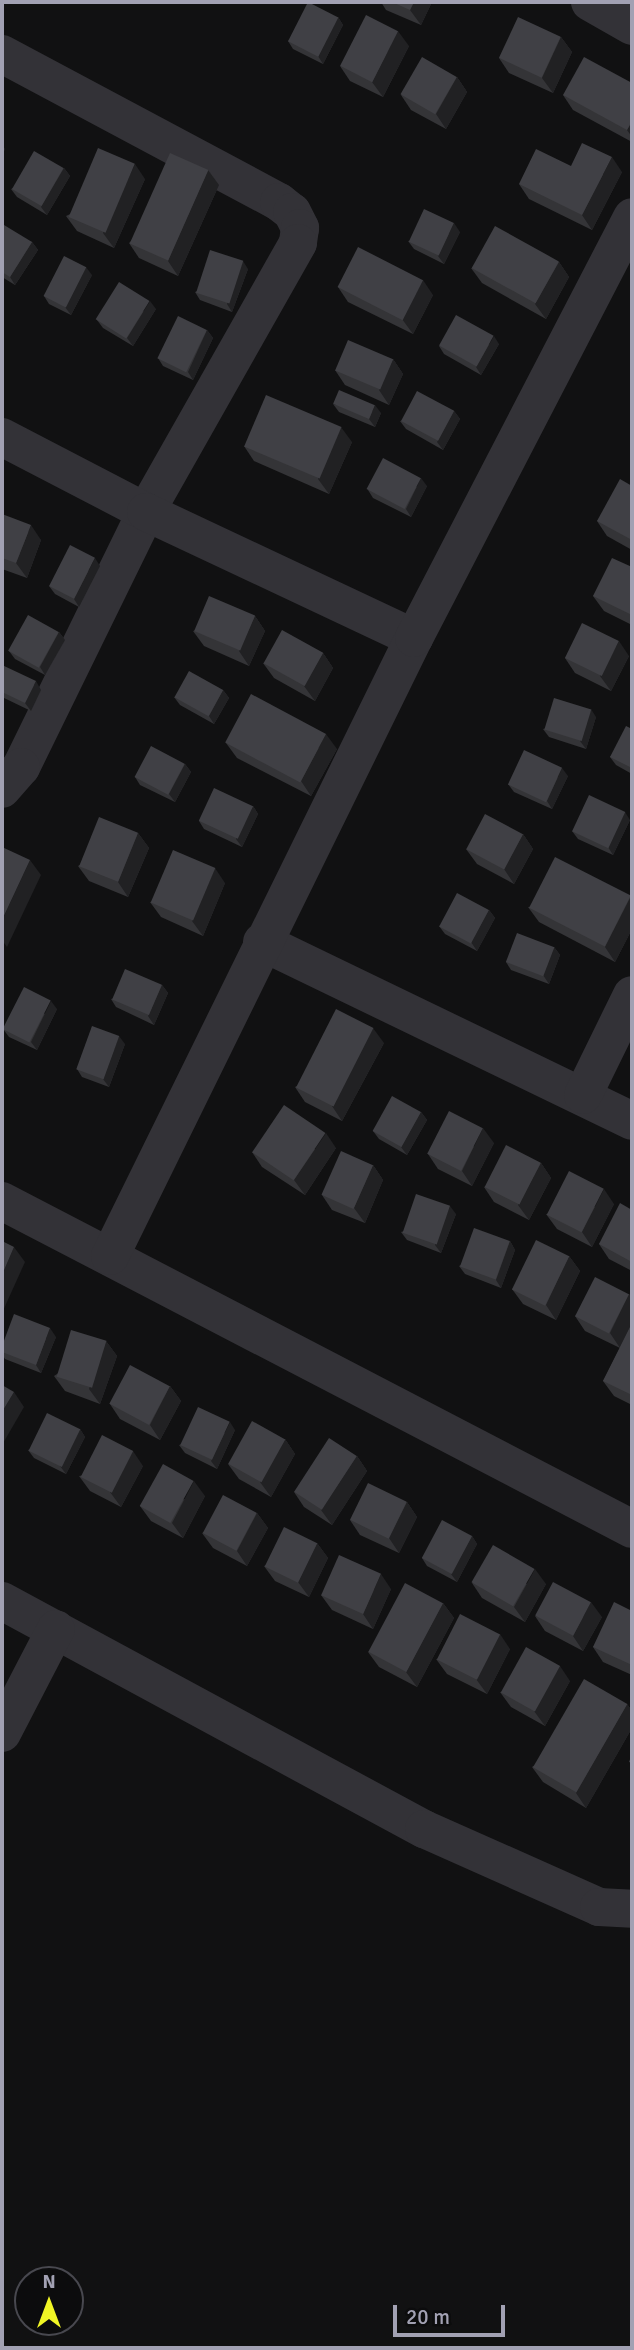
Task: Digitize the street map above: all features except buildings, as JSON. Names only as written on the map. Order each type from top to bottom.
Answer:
[{"type":"street","points":[[590,2],[632,26]]},
{"type":"street","points":[[2,54],[279,202],[298,220],[298,243],[146,512],[21,767],[2,789]]},
{"type":"street","points":[[110,1256],[262,942],[414,638],[632,216]]},
{"type":"street","points":[[2,437],[146,512],[414,638]]},
{"type":"street","points":[[262,942],[632,1121]]},
{"type":"street","points":[[583,1095],[632,995]]},
{"type":"street","points":[[2,1201],[632,1529]]},
{"type":"street","points":[[2,1601],[424,1829],[599,1907],[632,1909]]},
{"type":"street","points":[[2,1733],[56,1629]]}]
